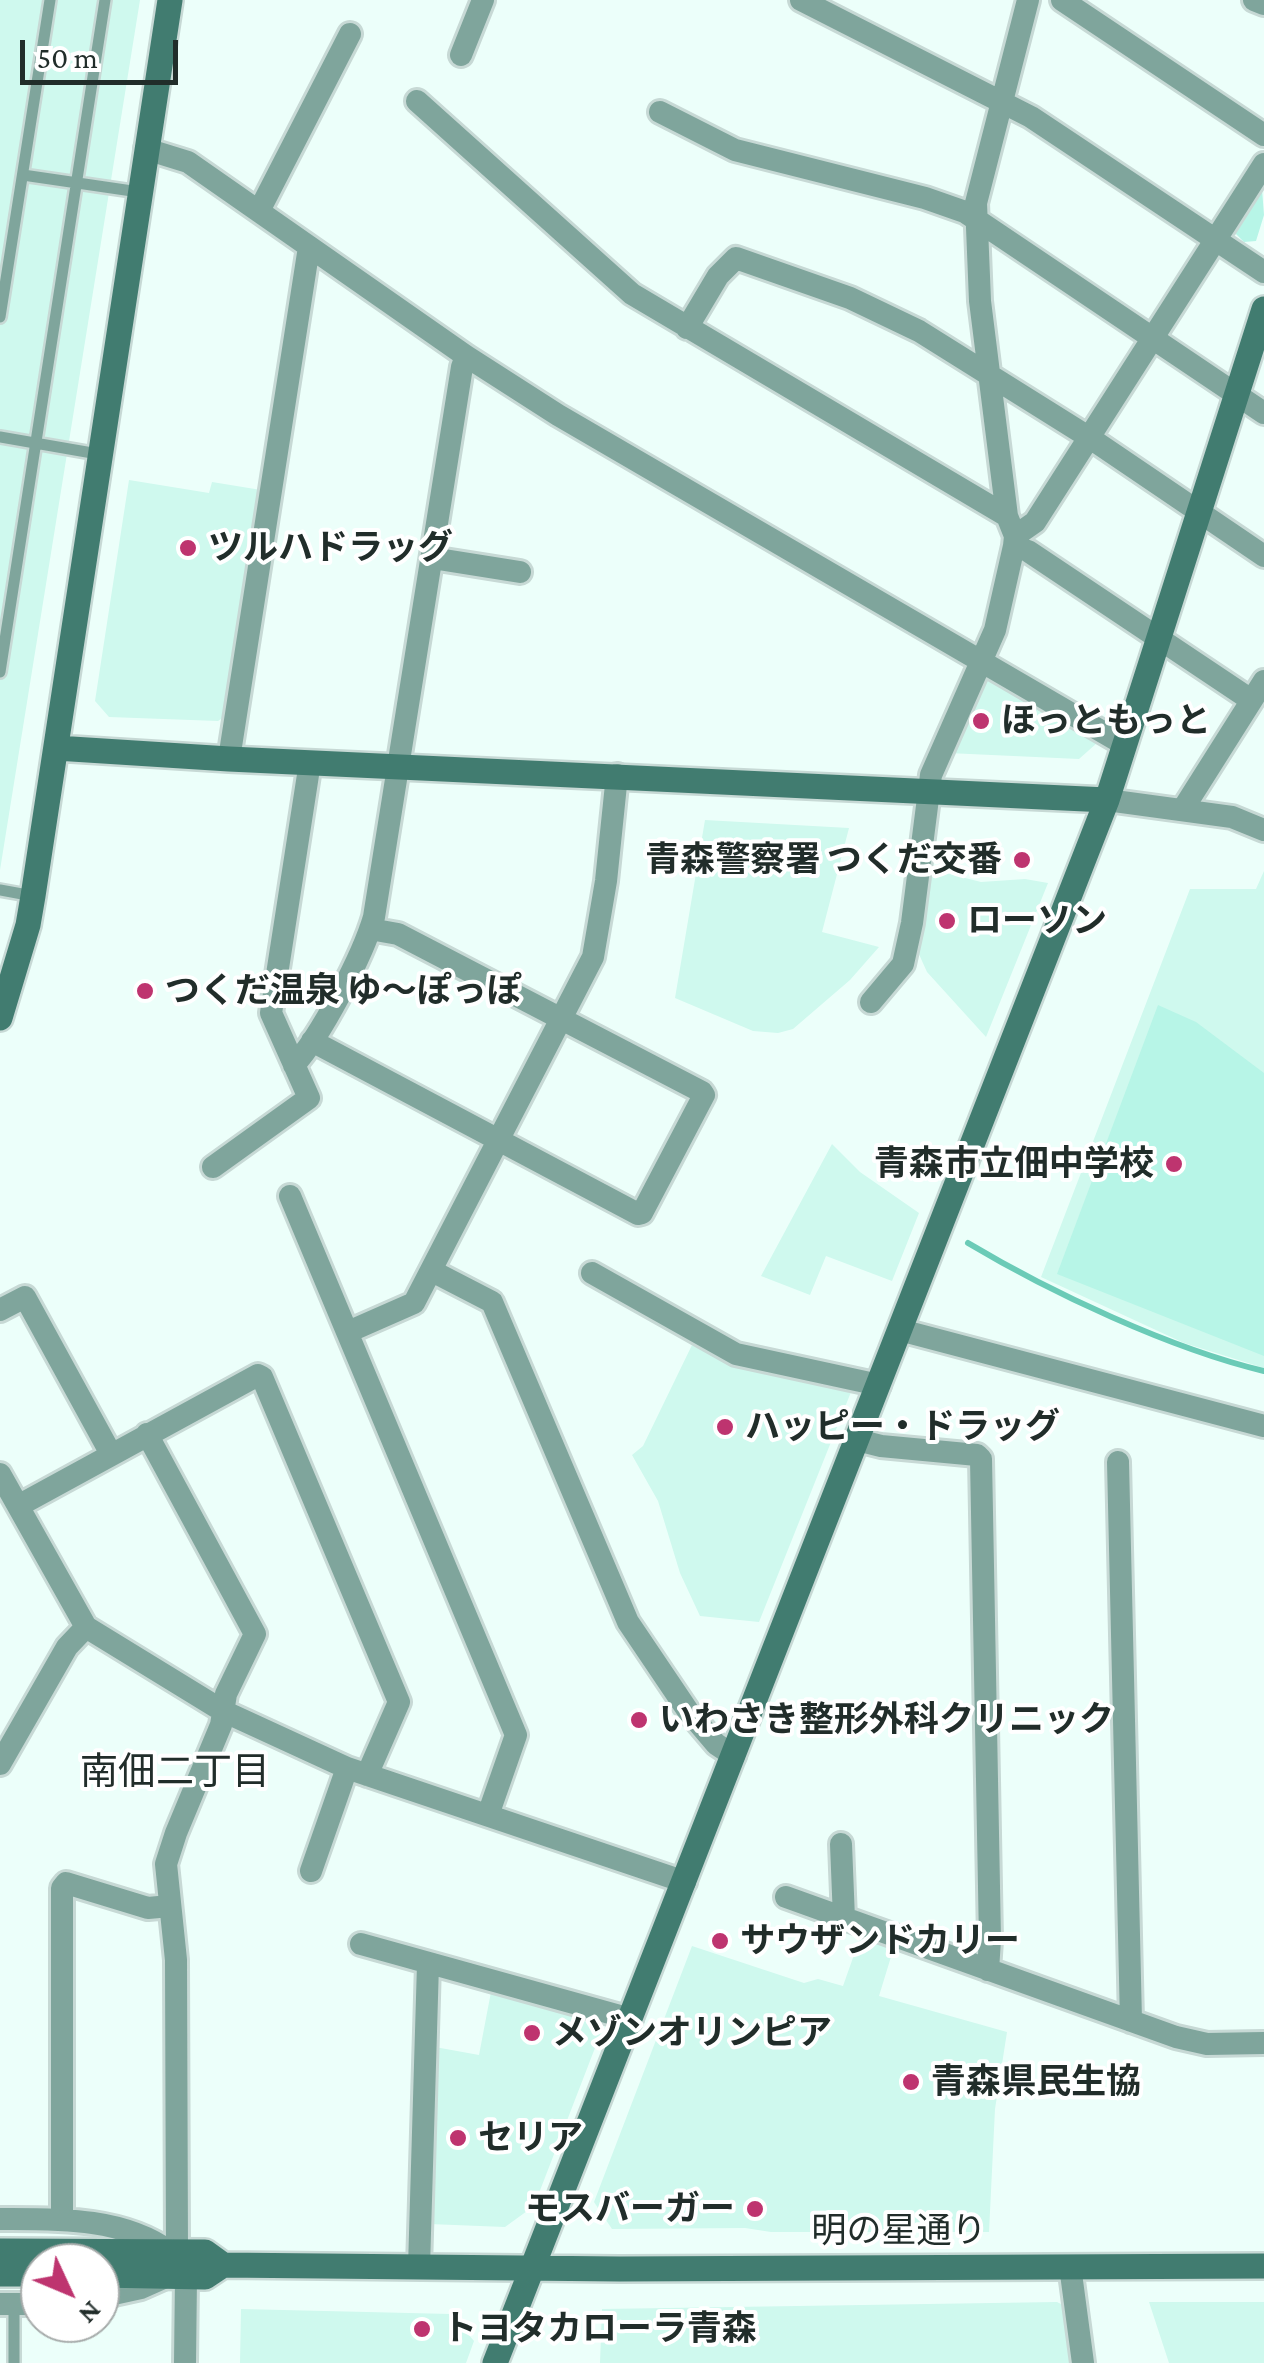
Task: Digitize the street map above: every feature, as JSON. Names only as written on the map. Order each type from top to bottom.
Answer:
[{"type":"street","points":[[0,1018],[33,896],[170,0]]},
{"type":"street","points":[[800,0],[1002,100],[1264,272]]},
{"type":"street","points":[[871,1002],[903,964],[912,923],[927,791],[945,739],[995,630],[1012,533],[980,301],[976,219],[978,193],[1028,0]]},
{"type":"street","points":[[1062,0],[1264,135]]},
{"type":"street","points":[[1254,0],[1264,4]]},
{"type":"street","points":[[461,56],[478,2]]},
{"type":"street","points":[[259,211],[350,34]]},
{"type":"street","points":[[417,102],[619,285],[1012,533],[1028,552],[1160,639],[1259,693],[1183,809]]},
{"type":"street","points":[[660,112],[735,150],[954,207],[1264,414]]},
{"type":"street","points":[[146,149],[188,162],[466,356],[558,414],[1125,745]]},
{"type":"street","points":[[1012,533],[1034,522],[1264,164]]},
{"type":"street","points":[[229,759],[309,248]]},
{"type":"street","points":[[688,328],[718,276],[736,258],[890,316],[1090,438],[1264,556]]},
{"type":"street","points":[[495,2363],[1108,800],[1264,309]]},
{"type":"street","points":[[294,1065],[312,1042],[370,929],[466,356]]},
{"type":"street","points":[[432,558],[520,572]]},
{"type":"street","points":[[56,748],[1108,800],[1232,817],[1264,830]]},
{"type":"street","points":[[213,1167],[308,1101],[271,1012],[310,762]]},
{"type":"street","points":[[348,1332],[410,1306],[432,1271],[596,949],[617,775]]},
{"type":"street","points":[[312,1042],[638,1214],[642,1213],[704,1095],[398,934],[370,929]]},
{"type":"street","points":[[290,1196],[516,1734],[488,1815]]},
{"type":"street","points":[[432,1271],[492,1302],[628,1622],[688,1712],[716,1744],[734,1756]]},
{"type":"street","points":[[592,1274],[736,1354],[879,1385]]},
{"type":"street","points":[[0,1310],[25,1298],[110,1454]]},
{"type":"street","points":[[900,1330],[1264,1426]]},
{"type":"street","points":[[18,1506],[258,1375],[262,1377],[399,1702],[357,1771],[311,1871]]},
{"type":"street","points":[[147,1434],[255,1634],[226,1694],[221,1725],[168,1854],[176,1960],[175,2264],[185,2363]]},
{"type":"street","points":[[857,1440],[977,1455],[981,1459],[988,1970]]},
{"type":"street","points":[[1118,1462],[1131,2021]]},
{"type":"street","points":[[0,1474],[86,1626],[222,1711],[357,1771],[685,1882]]},
{"type":"street","points":[[3,1753],[67,1647],[86,1626]]},
{"type":"street","points":[[841,1844],[844,1919]]},
{"type":"street","points":[[62,2219],[62,1888],[66,1884],[148,1908],[170,1906]]},
{"type":"street","points":[[786,1898],[1131,2021],[1207,2044],[1264,2043]]},
{"type":"street","points":[[361,1944],[631,2019]]},
{"type":"street","points":[[419,2267],[428,1964]]},
{"type":"street","points":[[0,2220],[62,2219],[138,2234],[175,2264]]},
{"type":"street","points":[[120,2264],[175,2264]]},
{"type":"street","points":[[120,2272],[175,2264]]},
{"type":"street","points":[[120,2293],[141,2288],[175,2264]]},
{"type":"street","name":"明の星通り","points":[[175,2264],[205,2277],[223,2266],[1264,2266]]},
{"type":"street","points":[[1070,2266],[1083,2363]]},
{"type":"lane","points":[[0,317],[50,0]]},
{"type":"lane","points":[[0,672],[106,0]]},
{"type":"lane","points":[[23,175],[139,192]]},
{"type":"lane","points":[[0,438],[98,454]]},
{"type":"lane","points":[[0,890],[33,896]]},
{"type":"lane","points":[[7,2304],[14,2363]]},
{"type":"shaded area","points":[[0,0],[140,0],[0,870]]},
{"type":"shaded area","points":[[1262,189],[1264,215],[1256,241],[1244,242],[1235,233]]},
{"type":"shaded area","points":[[129,480],[209,493],[212,482],[261,490],[227,715],[218,721],[109,717],[95,701]]},
{"type":"shaded area","points":[[981,677],[1097,743],[1079,759],[948,753]]},
{"type":"shaded area","points":[[705,820],[849,828],[822,932],[879,947],[850,980],[793,1029],[778,1033],[753,1031],[675,998]]},
{"type":"shaded area","points":[[926,868],[981,882],[1025,879],[1048,883],[986,1037],[927,972],[913,941]]},
{"type":"shaded area","name":"青森市立佃中学校","points":[[1264,871],[1264,1368],[1184,1343],[1041,1277],[1190,889],[1256,889]]},
{"type":"shaded area","name":"青森市立佃中学校","points":[[1158,1005],[1196,1022],[1264,1073],[1264,1356],[1057,1274]]},
{"type":"shaded area","points":[[832,1144],[860,1172],[919,1213],[892,1281],[826,1256],[810,1295],[761,1276]]},
{"type":"shaded area","points":[[692,1345],[724,1362],[848,1386],[851,1392],[759,1622],[700,1616],[680,1573],[658,1501],[632,1455],[643,1446]]},
{"type":"shaded area","points":[[861,1935],[894,1947],[879,1996],[1007,2032],[995,2109],[989,2232],[612,2229],[594,2202],[692,1946],[804,1983],[818,1979],[843,1986]]},
{"type":"shaded area","points":[[491,1992],[605,2022],[534,2206],[505,2227],[429,2224],[435,2047],[479,2055]]},
{"type":"shaded area","points":[[1057,2302],[1069,2308],[1077,2363],[600,2363],[602,2309]]},
{"type":"shaded area","points":[[1149,2302],[1264,2302],[1264,2363],[1169,2363]]},
{"type":"shaded area","points":[[241,2309],[451,2314],[474,2341],[466,2363],[240,2363]]},
{"type":"waterway","points":[[968,1243],[1036,1281],[1151,1334],[1264,1371]]},
{"type":"place","name":"ツルハドラッグ","points":[[188,548]]},
{"type":"place","name":"ほっともっと","points":[[981,721]]},
{"type":"place","name":"青森警察署 つくだ交番","points":[[1022,860]]},
{"type":"place","name":"ローソン","points":[[947,921]]},
{"type":"place","name":"つくだ温泉 ゆ～ぽっぽ","points":[[145,991]]},
{"type":"place","name":"青森市立佃中学校","points":[[1174,1164]]},
{"type":"place","name":"ハッピー・ドラッグ","points":[[725,1427]]},
{"type":"place","name":"いわさき整形外科クリニック","points":[[639,1720]]},
{"type":"place","name":"サウザンドカリー","points":[[720,1941]]},
{"type":"place","name":"メゾンオリンピア","points":[[532,2033]]},
{"type":"place","name":"青森県民生協","points":[[911,2082]]},
{"type":"place","name":"セリア","points":[[458,2138]]},
{"type":"place","name":"モスバーガー","points":[[755,2209]]},
{"type":"place","name":"トヨタカローラ青森","points":[[422,2329]]},
{"type":"district","name":"南佃二丁目","points":[[175,1772]]}]
